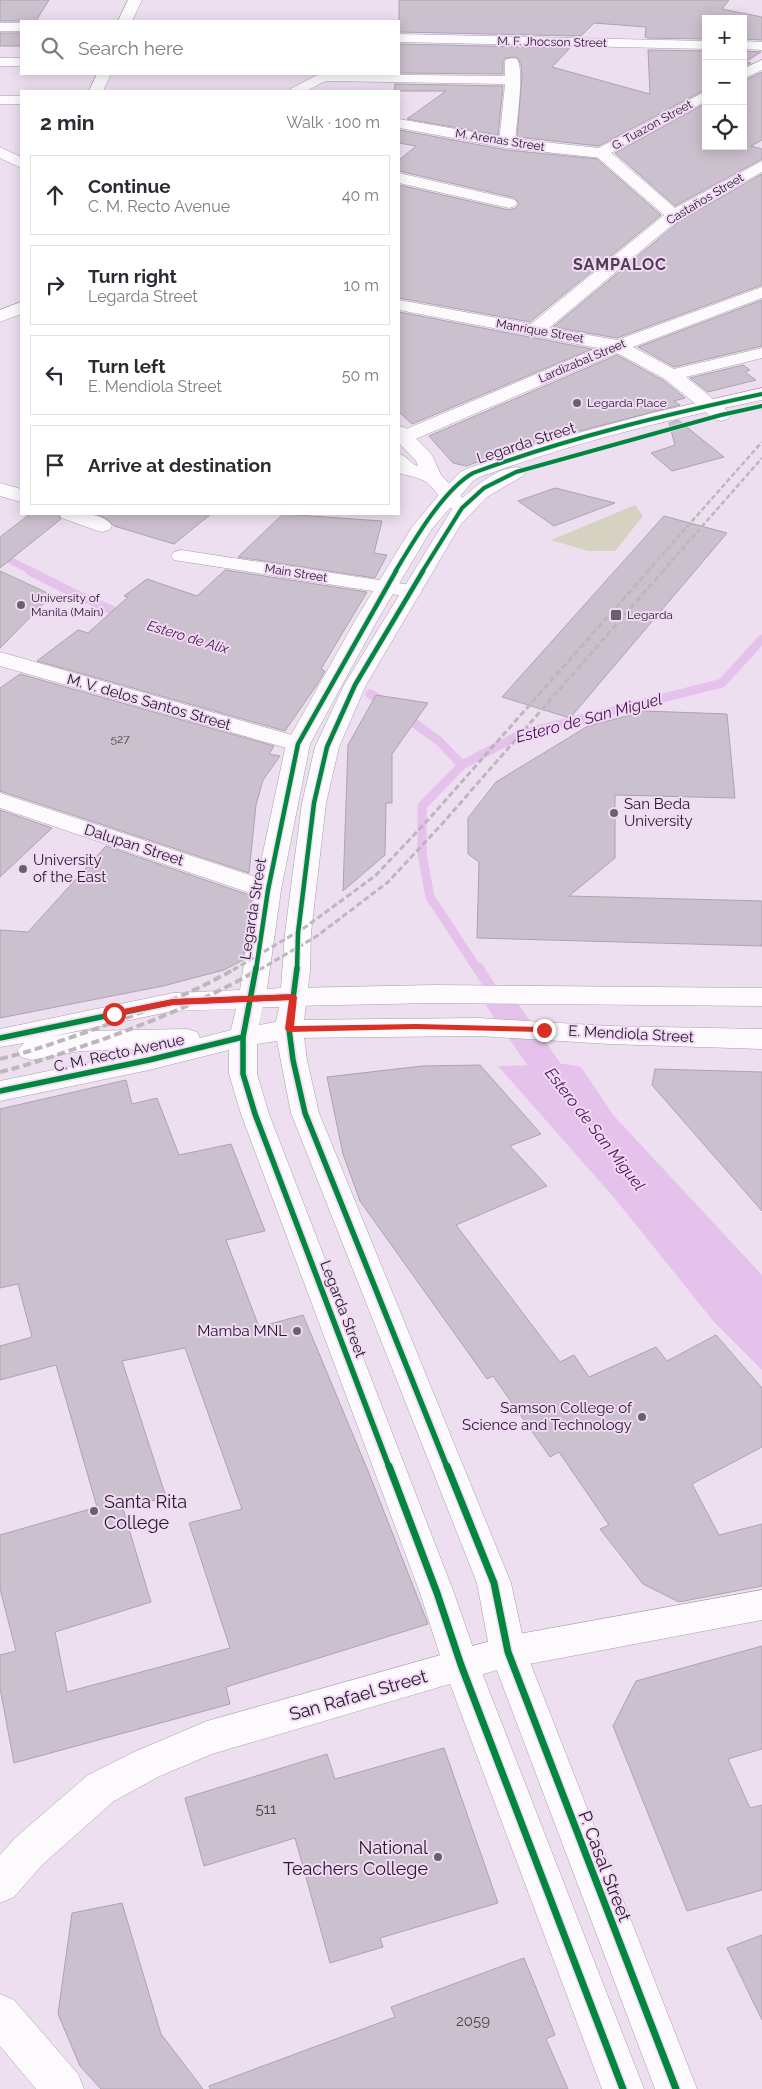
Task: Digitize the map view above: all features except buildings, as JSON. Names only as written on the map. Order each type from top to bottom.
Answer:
[{"type":"street","points":[[125,20],[135,0]]},
{"type":"street","points":[[0,27],[20,28]]},
{"type":"street","name":"M. F. Jhocson Street","points":[[400,38],[702,45]]},
{"type":"street","points":[[507,143],[513,80],[512,41]]},
{"type":"street","points":[[747,46],[762,46]]},
{"type":"street","points":[[0,62],[20,62]]},
{"type":"street","points":[[747,72],[762,64]]},
{"type":"street","points":[[96,90],[104,75]]},
{"type":"street","points":[[298,90],[323,77],[513,80]]},
{"type":"street","name":"G. Tuazon Street","points":[[674,215],[602,153],[702,97]]},
{"type":"street","points":[[0,100],[20,100]]},
{"type":"street","name":"M. Arenas Street","points":[[400,124],[507,143],[602,153]]},
{"type":"street","points":[[0,152],[20,163]]},
{"type":"street","name":"Castaños Street","points":[[535,330],[674,215],[762,166]]},
{"type":"street","points":[[400,178],[509,203]]},
{"type":"street","name":"Lardizabal Street","points":[[401,435],[618,346],[762,292]]},
{"type":"street","name":"Manrique Street","points":[[400,305],[618,346],[672,375],[716,410]]},
{"type":"street","points":[[9,313],[20,322]]},
{"type":"street","points":[[672,375],[762,352]]},
{"type":"street","name":"Legarda Street","points":[[461,1665],[437,1593],[255,1114],[243,1074],[244,1037],[252,998],[268,890],[298,744],[422,527],[456,502],[516,472],[762,394]]},
{"type":"street","name":"Legarda Street","points":[[716,410],[762,406]]},
{"type":"street","points":[[401,435],[425,459],[432,477],[456,502]]},
{"type":"street","points":[[400,461],[406,469],[432,477]]},
{"type":"street","points":[[0,489],[20,496]]},
{"type":"street","name":"Legarda Street","points":[[456,502],[436,546],[412,591],[355,685],[327,747],[314,803],[298,933],[297,971],[289,1029],[293,1060],[305,1113],[494,1583],[508,1652]]},
{"type":"street","points":[[72,515],[102,526]]},
{"type":"street","name":"Main Street","points":[[181,556],[412,591]]},
{"type":"street","name":"M. V. delos Santos Street","points":[[0,659],[298,744]]},
{"type":"street","name":"Dalupan Street","points":[[0,800],[268,890]]},
{"type":"street","points":[[0,1038],[173,1002],[252,998],[434,994],[762,997]]},
{"type":"street","name":"E. Mendiola Street","points":[[289,1029],[479,1027],[609,1036],[762,1039]]},
{"type":"street","name":"C. M. Recto Avenue","points":[[0,1091],[149,1060],[244,1037],[289,1029]]},
{"type":"street","name":"C. M. Recto Avenue","points":[[0,1056],[81,1041],[244,1037]]},
{"type":"street","name":"San Rafael Street","points":[[0,1884],[29,1851],[101,1788],[147,1764],[207,1738],[508,1652],[762,1605]]},
{"type":"street","name":"P. Casal Street","points":[[508,1652],[676,2089]]},
{"type":"street","points":[[461,1665],[623,2089]]},
{"type":"street","points":[[0,2014],[63,2089]]},
{"type":"shaded area","points":[[635,505],[643,516],[615,551],[588,551],[551,540]]},
{"type":"water","points":[[564,1064],[581,1067],[614,1116],[762,1275],[762,1370],[714,1322],[616,1200],[498,1066]]},
{"type":"waterway","name":"Estero de Alix","points":[[0,555],[33,572]]},
{"type":"waterway","name":"Estero de Alix","points":[[30,571],[125,616]]},
{"type":"waterway","name":"Estero de San Miguel","points":[[462,765],[521,734],[722,683],[762,639]]},
{"type":"waterway","name":"Estero de Alix","points":[[370,694],[387,704]]},
{"type":"waterway","name":"Estero de Alix","points":[[403,715],[439,741],[462,765]]},
{"type":"waterway","name":"Estero de San Miguel","points":[[462,765],[422,806],[422,854],[430,897],[478,970]]},
{"type":"waterway","name":"Estero de San Miguel","points":[[478,968],[502,1005]]},
{"type":"waterway","name":"Estero de San Miguel","points":[[502,1005],[570,1101]]},
{"type":"railway","points":[[647,572],[762,442]]},
{"type":"railway","points":[[662,572],[762,458]]},
{"type":"railway","points":[[233,970],[304,928],[375,876],[428,820],[648,571]]},
{"type":"railway","points":[[259,970],[317,936],[388,882],[442,824],[663,571]]},
{"type":"railway","points":[[0,1059],[113,1023],[185,994],[236,968]]},
{"type":"railway","points":[[0,1072],[49,1058],[140,1025],[202,999],[261,968]]},
{"type":"cycle path","points":[[623,2089],[461,1665],[437,1593],[255,1114],[243,1074],[243,1037],[252,998],[268,890],[298,744],[367,619],[422,527],[449,495],[466,477],[473,473],[580,437],[762,394]]},
{"type":"cycle path","points":[[676,2089],[508,1652],[494,1583],[305,1113],[293,1060],[289,1029],[297,971],[298,933],[314,803],[327,747],[355,685],[462,508],[484,488],[516,472],[721,415],[762,406]]},
{"type":"cycle path","points":[[0,1038],[173,1002],[293,997]]},
{"type":"cycle path","points":[[0,1091],[149,1060],[243,1037]]},
{"type":"place","name":"Legarda Place","points":[[577,403]]},
{"type":"place","name":"University of Manila (Main)","points":[[21,605]]},
{"type":"place","name":"Legarda","points":[[616,615]]},
{"type":"place","name":"San Beda University","points":[[614,813]]},
{"type":"place","name":"University of the East","points":[[23,869]]},
{"type":"place","name":"Mamba MNL","points":[[297,1331]]},
{"type":"place","name":"Samson College of Science and Technology","points":[[642,1417]]},
{"type":"place","name":"Santa Rita College","points":[[94,1511]]},
{"type":"place","name":"National Teachers College","points":[[438,1857]]},
{"type":"district","name":"SAMPALOC","points":[[620,264]]},
{"type":"route","points":[[114,1014],[173,1002],[294,997],[289,1029],[416,1026],[544,1030]]}]
